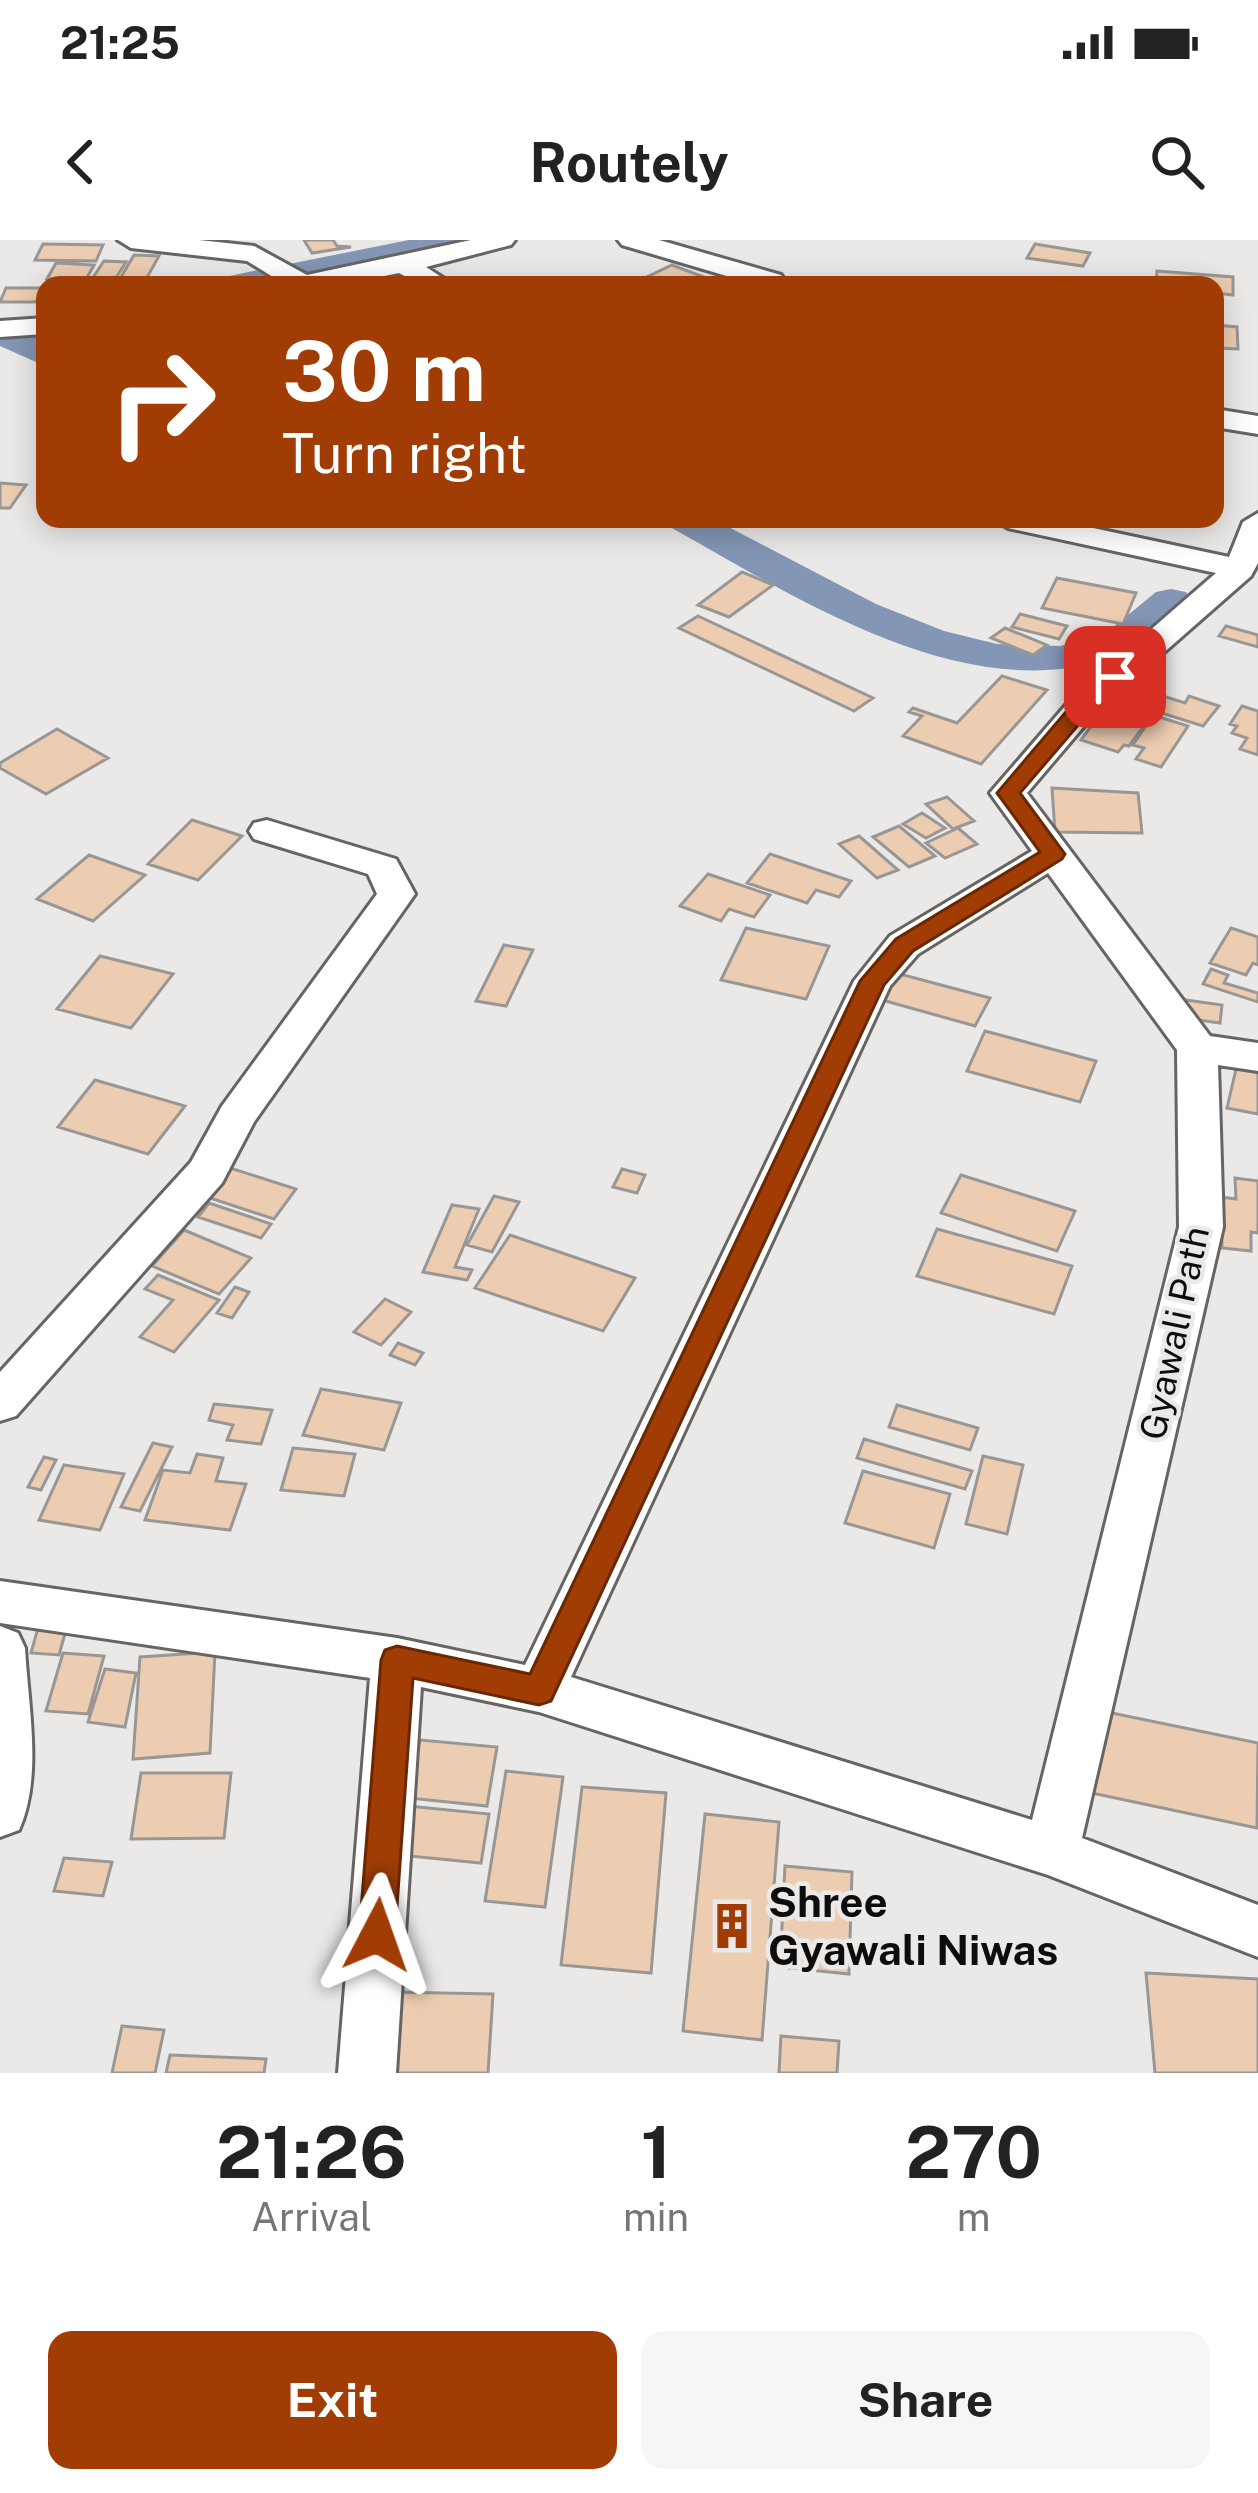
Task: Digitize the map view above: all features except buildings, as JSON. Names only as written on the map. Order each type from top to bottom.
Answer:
[{"type":"street","points":[[131,240],[254,254],[289,276]]},
{"type":"street","points":[[347,276],[502,240]]},
{"type":"street","points":[[631,240],[755,276]]},
{"type":"street","points":[[403,266],[422,276]]},
{"type":"street","points":[[0,329],[36,327]]},
{"type":"street","points":[[1224,419],[1258,425]]},
{"type":"street","points":[[1258,522],[1240,569],[1084,705],[1008,793],[1197,1048],[1258,1057]]},
{"type":"street","points":[[1050,528],[1240,569]]},
{"type":"street","points":[[0,1403],[207,1172],[237,1116],[396,894],[383,867],[267,832]]},
{"type":"street","points":[[539,1690],[873,981],[904,945],[1053,854]]},
{"type":"street","name":"Gyawali Path","points":[[1052,1851],[1201,1226],[1197,1048]]},
{"type":"street","points":[[0,1602],[397,1660],[539,1690],[1052,1851],[1258,1931]]},
{"type":"street","points":[[0,1648],[5,1767],[0,1814]]},
{"type":"street","points":[[367,2073],[397,1660]]},
{"type":"waterway","points":[[279,276],[459,240]]},
{"type":"waterway","points":[[0,332],[36,350]]},
{"type":"waterway","points":[[701,528],[861,612],[929,640],[997,657],[1062,659],[1121,642],[1171,601]]},
{"type":"place","name":"Shree Gyawali Niwas","points":[[732,1926]]},
{"type":"route","points":[[377,1935],[397,1660],[539,1690],[873,981],[904,945],[1053,854],[1008,793],[1084,705],[1115,677]]}]
